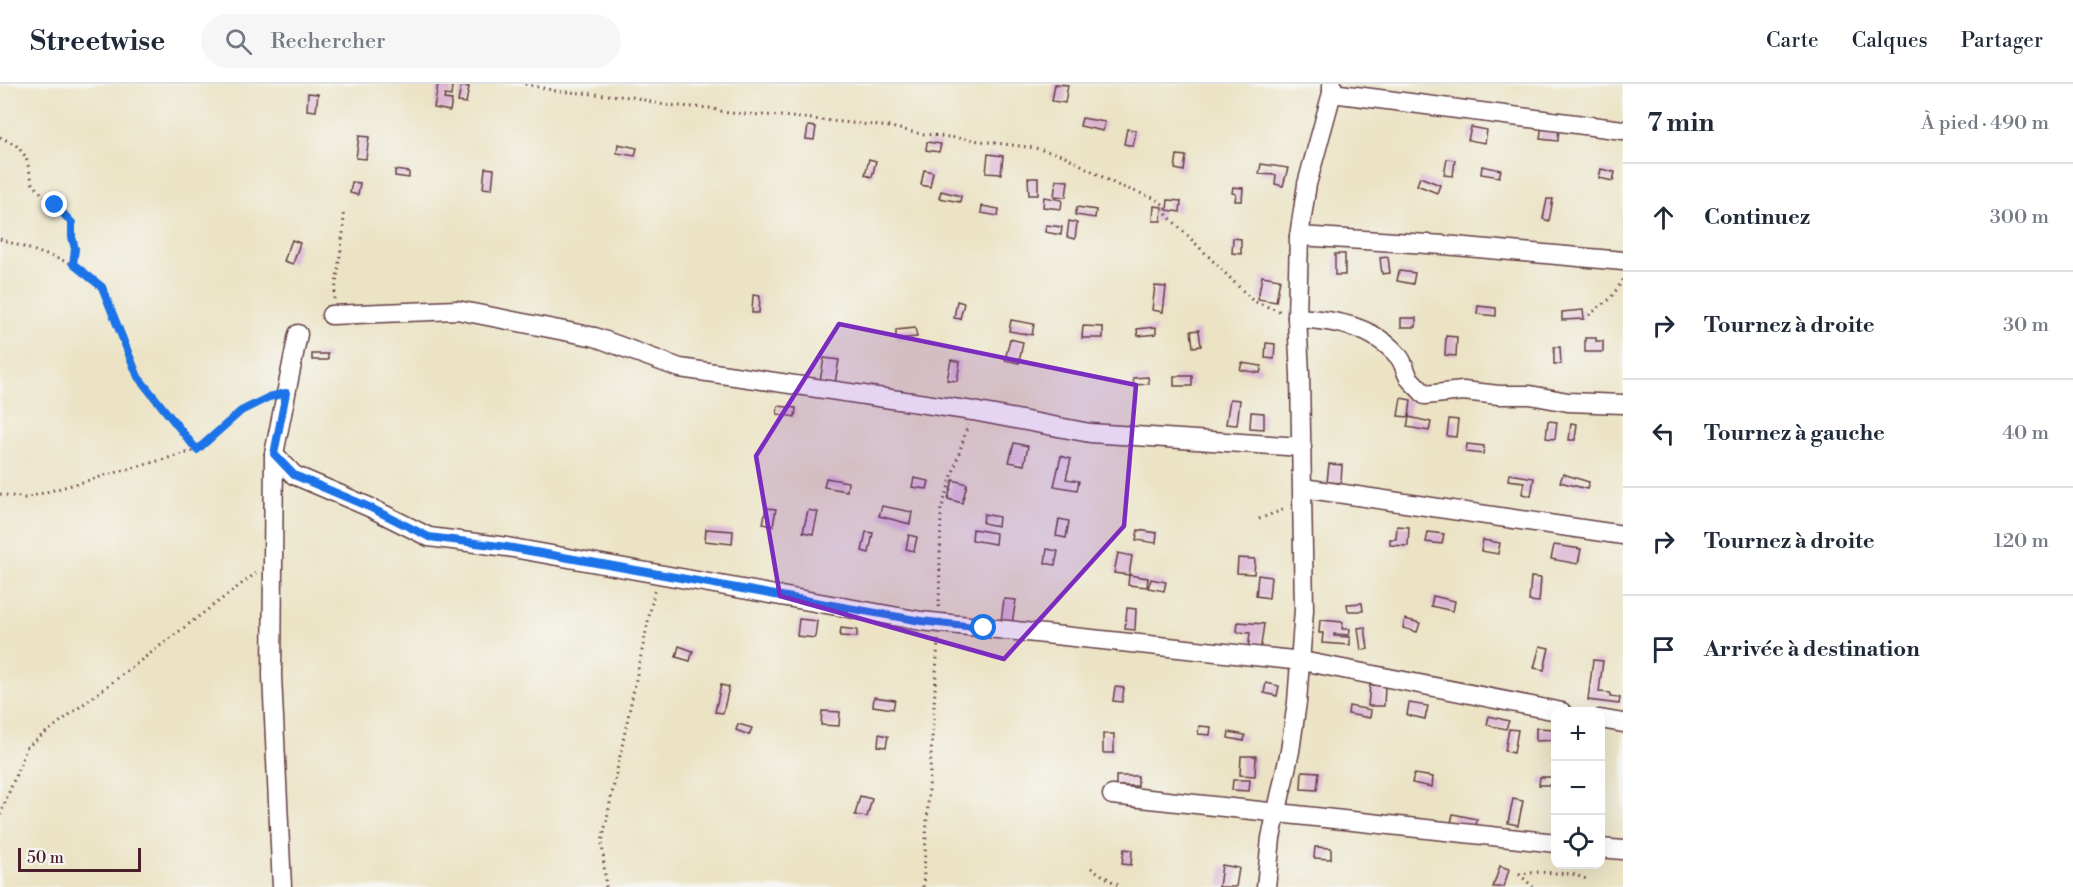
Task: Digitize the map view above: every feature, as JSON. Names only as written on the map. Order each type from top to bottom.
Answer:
[{"type":"street","points":[[1266,887],[1271,838],[1290,751],[1302,661],[1303,496],[1297,318],[1299,236],[1307,184],[1332,89],[1623,130]]},
{"type":"street","points":[[1299,236],[1444,245],[1623,261]]},
{"type":"street","points":[[331,315],[457,310],[596,337],[680,368],[973,411],[1090,433],[1302,447]]},
{"type":"street","points":[[1297,318],[1330,320],[1356,327],[1384,341],[1401,359],[1408,376],[1425,395],[1464,391],[1499,395],[1530,395],[1568,402],[1623,404]]},
{"type":"street","points":[[282,887],[272,676],[274,454],[298,334]]},
{"type":"street","points":[[274,454],[294,475],[369,507],[429,537],[507,547],[939,623],[1302,661],[1551,709]]},
{"type":"street","points":[[1303,496],[1623,535]]},
{"type":"street","points":[[1605,719],[1622,720]]},
{"type":"street","points":[[1112,795],[1551,842]]},
{"type":"street","points":[[1605,848],[1623,850]]},
{"type":"path","points":[[525,84],[556,91],[632,97],[664,105],[709,108],[728,113],[891,127],[917,133],[1035,148],[1065,156],[1117,185],[1154,198],[1164,205],[1167,215],[1253,301],[1297,318]]},
{"type":"path","points":[[0,136],[16,145],[26,157],[33,185],[72,223],[75,249],[73,264]]},
{"type":"path","points":[[331,315],[344,212]]},
{"type":"path","points":[[0,239],[73,264],[102,287],[138,377],[197,450]]},
{"type":"path","points":[[1589,315],[1610,299],[1623,280]]},
{"type":"path","points":[[0,494],[25,498],[197,450],[241,411],[269,397],[286,393]]},
{"type":"path","points":[[923,887],[939,623],[941,510],[973,411]]},
{"type":"path","points":[[1258,519],[1278,511],[1303,496]]},
{"type":"path","points":[[0,815],[27,747],[273,560]]},
{"type":"path","points":[[606,887],[602,842],[658,574]]},
{"type":"path","points":[[1092,868],[1121,887]]},
{"type":"path","points":[[1533,887],[1519,874],[1539,872],[1573,874],[1589,880]]},
{"type":"highlighted area","points":[[839,324],[1136,385],[1124,526],[1004,659],[780,596],[756,456]]},
{"type":"building","points":[[438,84],[452,86],[451,96],[445,95],[444,99],[452,100],[450,111],[434,108]]},
{"type":"building","points":[[1055,84],[1068,85],[1065,103],[1052,101]]},
{"type":"building","points":[[461,86],[469,87],[466,103],[458,102]]},
{"type":"building","points":[[308,93],[318,94],[316,111],[307,110]]},
{"type":"building","points":[[1082,118],[1105,122],[1103,131],[1080,126]]},
{"type":"building","points":[[1542,124],[1559,126],[1558,141],[1540,139]]},
{"type":"building","points":[[808,126],[816,127],[814,140],[806,139]]},
{"type":"building","points":[[1471,127],[1487,130],[1485,143],[1468,140]]},
{"type":"building","points":[[1127,129],[1136,131],[1133,146],[1124,144]]},
{"type":"building","points":[[359,136],[369,137],[366,159],[356,158]]},
{"type":"building","points":[[927,142],[941,144],[939,152],[926,150]]},
{"type":"building","points":[[618,144],[637,148],[635,156],[617,153]]},
{"type":"building","points":[[988,154],[1003,156],[1001,174],[986,173]]},
{"type":"building","points":[[1177,155],[1186,156],[1184,171],[1175,169]]},
{"type":"building","points":[[869,159],[876,161],[872,177],[865,175]]},
{"type":"building","points":[[1447,159],[1455,160],[1453,176],[1444,175]]},
{"type":"building","points":[[1261,164],[1288,168],[1283,186],[1275,184],[1276,175],[1259,174]]},
{"type":"building","points":[[1482,166],[1501,170],[1499,177],[1481,174]]},
{"type":"building","points":[[485,168],[494,169],[492,189],[483,188]]},
{"type":"building","points":[[1601,169],[1615,172],[1613,181],[1599,178]]},
{"type":"building","points":[[395,170],[409,172],[409,178],[395,176]]},
{"type":"building","points":[[924,170],[933,172],[930,187],[921,185]]},
{"type":"building","points":[[1420,177],[1440,185],[1437,193],[1417,185]]},
{"type":"building","points":[[1028,178],[1038,178],[1038,195],[1029,195]]},
{"type":"building","points":[[1056,180],[1068,181],[1066,197],[1054,196]]},
{"type":"building","points":[[352,182],[360,183],[358,195],[350,193]]},
{"type":"building","points":[[1233,187],[1243,188],[1242,201],[1235,201],[1236,194],[1232,193]]},
{"type":"building","points":[[941,191],[961,196],[960,202],[939,198]]},
{"type":"building","points":[[1044,197],[1062,200],[1061,209],[1043,207]]},
{"type":"building","points":[[1547,199],[1553,199],[1549,221],[1543,219]]},
{"type":"building","points":[[1168,200],[1181,201],[1180,212],[1167,210]]},
{"type":"building","points":[[982,206],[999,209],[998,216],[981,213]]},
{"type":"building","points":[[1154,206],[1162,207],[1161,221],[1153,221]]},
{"type":"building","points":[[1077,207],[1096,210],[1095,218],[1075,215]]},
{"type":"building","points":[[1069,221],[1077,223],[1075,239],[1067,237]]},
{"type":"building","points":[[1046,225],[1062,227],[1061,235],[1045,232]]},
{"type":"building","points":[[1233,238],[1241,239],[1241,254],[1232,253]]},
{"type":"building","points":[[292,240],[300,243],[293,264],[284,261]]},
{"type":"building","points":[[1335,254],[1345,254],[1345,275],[1335,275]]},
{"type":"building","points":[[1388,257],[1390,273],[1382,274],[1380,258]]},
{"type":"building","points":[[1399,271],[1415,273],[1413,284],[1397,281]]},
{"type":"building","points":[[1262,276],[1280,279],[1276,302],[1258,299]]},
{"type":"building","points":[[1155,286],[1166,287],[1163,312],[1152,310]]},
{"type":"building","points":[[753,295],[760,296],[759,313],[752,313]]},
{"type":"building","points":[[957,301],[964,303],[960,319],[954,318]]},
{"type":"building","points":[[1478,306],[1496,308],[1496,316],[1477,314]]},
{"type":"building","points":[[1583,310],[1584,319],[1562,320],[1562,312]]},
{"type":"building","points":[[1401,318],[1416,318],[1416,327],[1401,327]]},
{"type":"building","points":[[1011,320],[1034,324],[1032,335],[1009,331]]},
{"type":"building","points":[[1083,326],[1103,327],[1103,338],[1082,338]]},
{"type":"building","points":[[1156,327],[1156,334],[1138,336],[1137,329]]},
{"type":"building","points":[[915,328],[917,337],[896,339],[896,330]]},
{"type":"building","points":[[1199,330],[1201,346],[1193,347],[1191,331]]},
{"type":"building","points":[[1446,336],[1457,337],[1456,356],[1445,355]]},
{"type":"building","points":[[1585,338],[1596,338],[1596,341],[1603,341],[1603,352],[1585,352]]},
{"type":"building","points":[[1010,339],[1023,342],[1019,363],[1005,360]]},
{"type":"building","points":[[1266,343],[1275,344],[1274,359],[1265,358]]},
{"type":"building","points":[[1554,347],[1560,347],[1561,364],[1554,364]]},
{"type":"building","points":[[312,354],[328,354],[328,360],[312,360]]},
{"type":"building","points":[[824,358],[839,360],[835,383],[820,381]]},
{"type":"building","points":[[951,360],[960,362],[957,381],[947,380]]},
{"type":"building","points":[[1242,363],[1262,366],[1260,373],[1240,370]]},
{"type":"building","points":[[1174,376],[1192,376],[1192,386],[1174,386]]},
{"type":"building","points":[[1148,377],[1149,384],[1134,385],[1133,378]]},
{"type":"building","points":[[1401,398],[1411,400],[1409,417],[1398,416]]},
{"type":"building","points":[[1230,399],[1240,400],[1237,425],[1226,424]]},
{"type":"building","points":[[778,406],[796,408],[795,417],[777,414]]},
{"type":"building","points":[[1251,412],[1264,413],[1264,429],[1250,428]]},
{"type":"building","points":[[1409,417],[1431,422],[1429,431],[1407,427]]},
{"type":"building","points":[[1449,419],[1458,420],[1456,437],[1447,436]]},
{"type":"building","points":[[1548,421],[1557,422],[1555,439],[1546,438]]},
{"type":"building","points":[[1571,423],[1577,424],[1575,440],[1569,440]]},
{"type":"building","points":[[1014,443],[1028,446],[1024,465],[1009,462]]},
{"type":"building","points":[[1467,444],[1484,446],[1483,454],[1466,452]]},
{"type":"building","points":[[1061,456],[1071,459],[1066,479],[1079,481],[1077,490],[1054,486]]},
{"type":"building","points":[[1329,464],[1342,465],[1341,483],[1327,482]]},
{"type":"building","points":[[1509,474],[1534,478],[1531,496],[1522,494],[1524,482],[1508,480]]},
{"type":"building","points":[[1563,474],[1589,482],[1587,489],[1560,482]]},
{"type":"building","points":[[826,478],[848,482],[847,491],[824,487]]},
{"type":"building","points":[[914,478],[929,481],[927,489],[912,487]]},
{"type":"building","points":[[953,480],[967,484],[962,503],[948,499]]},
{"type":"building","points":[[882,506],[912,512],[910,524],[879,516]]},
{"type":"building","points":[[766,508],[776,509],[773,526],[763,524]]},
{"type":"building","points":[[808,510],[818,512],[813,534],[803,532]]},
{"type":"building","points":[[984,514],[999,517],[998,526],[983,523]]},
{"type":"building","points":[[1059,519],[1069,521],[1066,538],[1056,536]]},
{"type":"building","points":[[1397,526],[1409,527],[1408,546],[1390,545],[1390,539],[1396,539]]},
{"type":"building","points":[[706,529],[733,531],[732,544],[705,541]]},
{"type":"building","points":[[973,529],[996,533],[995,544],[972,540]]},
{"type":"building","points":[[1138,530],[1157,533],[1156,543],[1136,540]]},
{"type":"building","points":[[866,532],[873,533],[869,553],[862,551]]},
{"type":"building","points":[[1428,532],[1444,534],[1442,544],[1426,542]]},
{"type":"building","points":[[909,535],[917,537],[914,551],[906,549]]},
{"type":"building","points":[[1483,540],[1500,543],[1498,554],[1481,551]]},
{"type":"building","points":[[1554,545],[1581,549],[1578,564],[1551,559]]},
{"type":"building","points":[[1047,549],[1058,551],[1055,565],[1045,563]]},
{"type":"building","points":[[1118,553],[1132,556],[1129,575],[1114,573]]},
{"type":"building","points":[[1238,558],[1255,559],[1254,574],[1237,573]]},
{"type":"building","points":[[1129,575],[1148,578],[1147,587],[1128,585]]},
{"type":"building","points":[[1258,575],[1271,577],[1269,598],[1256,596]]},
{"type":"building","points":[[1531,577],[1541,578],[1539,602],[1529,601]]},
{"type":"building","points":[[1151,579],[1166,582],[1164,591],[1148,588]]},
{"type":"building","points":[[1433,596],[1455,601],[1453,611],[1431,606]]},
{"type":"building","points":[[1004,599],[1016,600],[1012,623],[1001,622]]},
{"type":"building","points":[[1362,603],[1363,611],[1348,611],[1347,604]]},
{"type":"building","points":[[1127,608],[1136,609],[1135,630],[1125,629]]},
{"type":"building","points":[[799,619],[817,621],[815,638],[797,636]]},
{"type":"building","points":[[1405,619],[1420,623],[1417,632],[1403,628]]},
{"type":"building","points":[[1320,620],[1343,622],[1342,629],[1350,629],[1349,635],[1334,634],[1334,636],[1350,637],[1350,645],[1322,643],[1323,633],[1319,633]]},
{"type":"building","points":[[1238,622],[1264,624],[1260,652],[1248,651],[1250,633],[1237,632]]},
{"type":"building","points":[[1365,627],[1368,649],[1361,650],[1358,628]]},
{"type":"building","points":[[841,628],[857,630],[857,637],[840,636]]},
{"type":"building","points":[[679,646],[693,651],[690,661],[676,657]]},
{"type":"building","points":[[1540,646],[1549,648],[1544,670],[1534,668]]},
{"type":"building","points":[[1593,660],[1603,661],[1599,692],[1610,693],[1610,697],[1620,698],[1619,704],[1588,700]]},
{"type":"building","points":[[1266,683],[1279,686],[1277,696],[1264,693]]},
{"type":"building","points":[[721,685],[729,687],[723,713],[715,712]]},
{"type":"building","points":[[1370,685],[1385,686],[1384,706],[1368,706]]},
{"type":"building","points":[[1115,687],[1124,688],[1122,702],[1113,701]]},
{"type":"building","points":[[874,697],[895,700],[893,709],[873,706]]},
{"type":"building","points":[[1409,703],[1428,706],[1425,719],[1407,715]]},
{"type":"building","points":[[1349,706],[1371,710],[1370,718],[1348,714]]},
{"type":"building","points":[[822,711],[840,712],[839,726],[821,725]]},
{"type":"building","points":[[1489,716],[1509,721],[1506,729],[1487,725]]},
{"type":"building","points":[[738,724],[752,728],[749,735],[736,730]]},
{"type":"building","points":[[1199,726],[1211,727],[1210,735],[1198,734]]},
{"type":"building","points":[[1536,728],[1551,729],[1551,740],[1536,741]]},
{"type":"building","points":[[1509,729],[1518,730],[1514,753],[1505,751]]},
{"type":"building","points":[[1229,732],[1245,735],[1244,741],[1228,738]]},
{"type":"building","points":[[879,734],[888,736],[886,747],[878,746]]},
{"type":"building","points":[[1103,734],[1114,734],[1114,753],[1103,753]]},
{"type":"building","points":[[1241,756],[1256,756],[1255,776],[1240,775]]},
{"type":"building","points":[[1302,771],[1319,772],[1317,790],[1301,789]]},
{"type":"building","points":[[1414,774],[1433,777],[1432,787],[1412,783]]},
{"type":"building","points":[[1116,776],[1138,776],[1138,786],[1116,786]]},
{"type":"building","points":[[1540,777],[1551,777],[1551,785],[1539,785]]},
{"type":"building","points":[[1233,780],[1250,780],[1249,791],[1232,790]]},
{"type":"building","points":[[860,796],[872,799],[867,817],[855,815]]},
{"type":"building","points":[[1513,799],[1523,801],[1518,825],[1508,823]]},
{"type":"building","points":[[1453,814],[1477,819],[1476,827],[1451,823]]},
{"type":"building","points":[[1315,847],[1331,848],[1331,859],[1314,858]]},
{"type":"building","points":[[1124,849],[1132,850],[1131,865],[1122,864]]},
{"type":"building","points":[[1222,865],[1239,868],[1236,887],[1219,887]]},
{"type":"building","points":[[1500,866],[1509,869],[1504,887],[1493,887]]},
{"type":"route","points":[[55,205],[72,223],[75,249],[73,264],[102,287],[138,377],[197,450],[241,411],[269,397],[286,393],[274,454],[294,475],[369,507],[429,537],[507,547],[921,621],[984,628]]}]
